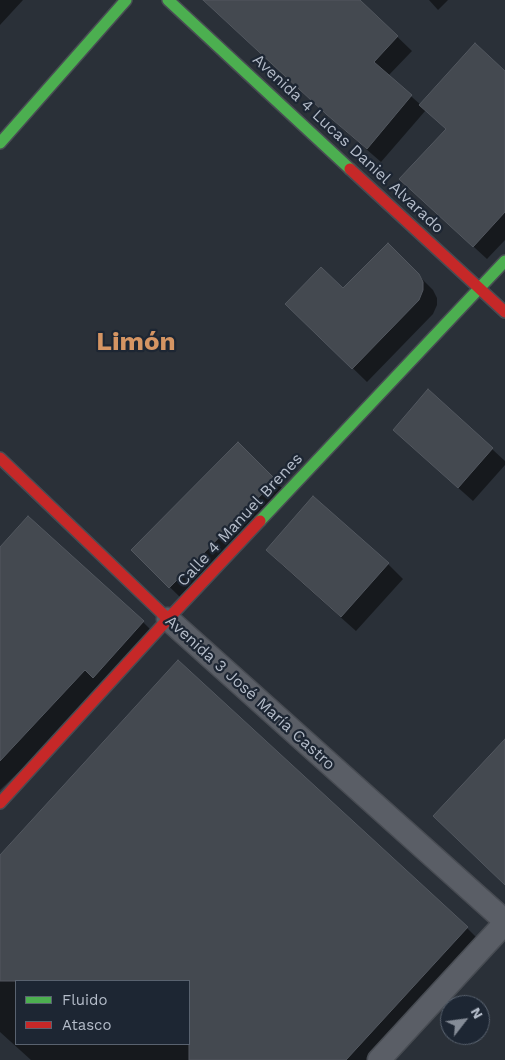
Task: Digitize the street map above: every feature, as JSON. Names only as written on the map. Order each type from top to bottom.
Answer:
[{"type":"main road","points":[[0,143],[126,0]]},
{"type":"main road","name":"Avenida 4 Lucas Daniel Alvarado","points":[[168,0],[505,312]]},
{"type":"main road","name":"Calle 4 Manuel Brenes","points":[[0,803],[168,619],[505,260]]},
{"type":"main road","name":"Avenida 3 José María Castro","points":[[0,458],[168,619]]},
{"type":"street","name":"Avenida 3 José María Castro","points":[[168,619],[505,922]]},
{"type":"street","points":[[379,1060],[505,922]]},
{"type":"building","points":[[203,0],[360,0],[398,36],[374,62],[412,95],[367,149],[326,114]]},
{"type":"building","points":[[475,43],[505,71],[505,212],[473,247],[399,179],[446,129],[419,105]]},
{"type":"building","points":[[388,243],[419,274],[423,282],[423,290],[419,300],[352,369],[285,304],[321,267],[343,288]]},
{"type":"building","points":[[428,389],[493,448],[458,488],[393,430]]},
{"type":"building","points":[[238,442],[276,480],[169,588],[131,550]]},
{"type":"building","points":[[313,496],[389,563],[341,617],[266,550]]},
{"type":"building","points":[[28,516],[144,621],[93,678],[85,670],[0,761],[0,547]]},
{"type":"building","points":[[178,660],[468,927],[346,1060],[189,1060],[190,980],[0,981],[0,855]]},
{"type":"building","points":[[505,739],[505,885],[433,816]]},
{"type":"traffic: fast","points":[[0,143],[126,0]]},
{"type":"traffic: fast","points":[[168,0],[350,169]]},
{"type":"traffic: fast","points":[[260,521],[505,261]]},
{"type":"traffic: jam","points":[[350,169],[505,312]]},
{"type":"traffic: jam","points":[[0,458],[168,619]]},
{"type":"traffic: jam","points":[[0,803],[260,521]]},
{"type":"district","name":"Limón","points":[[136,342]]}]
